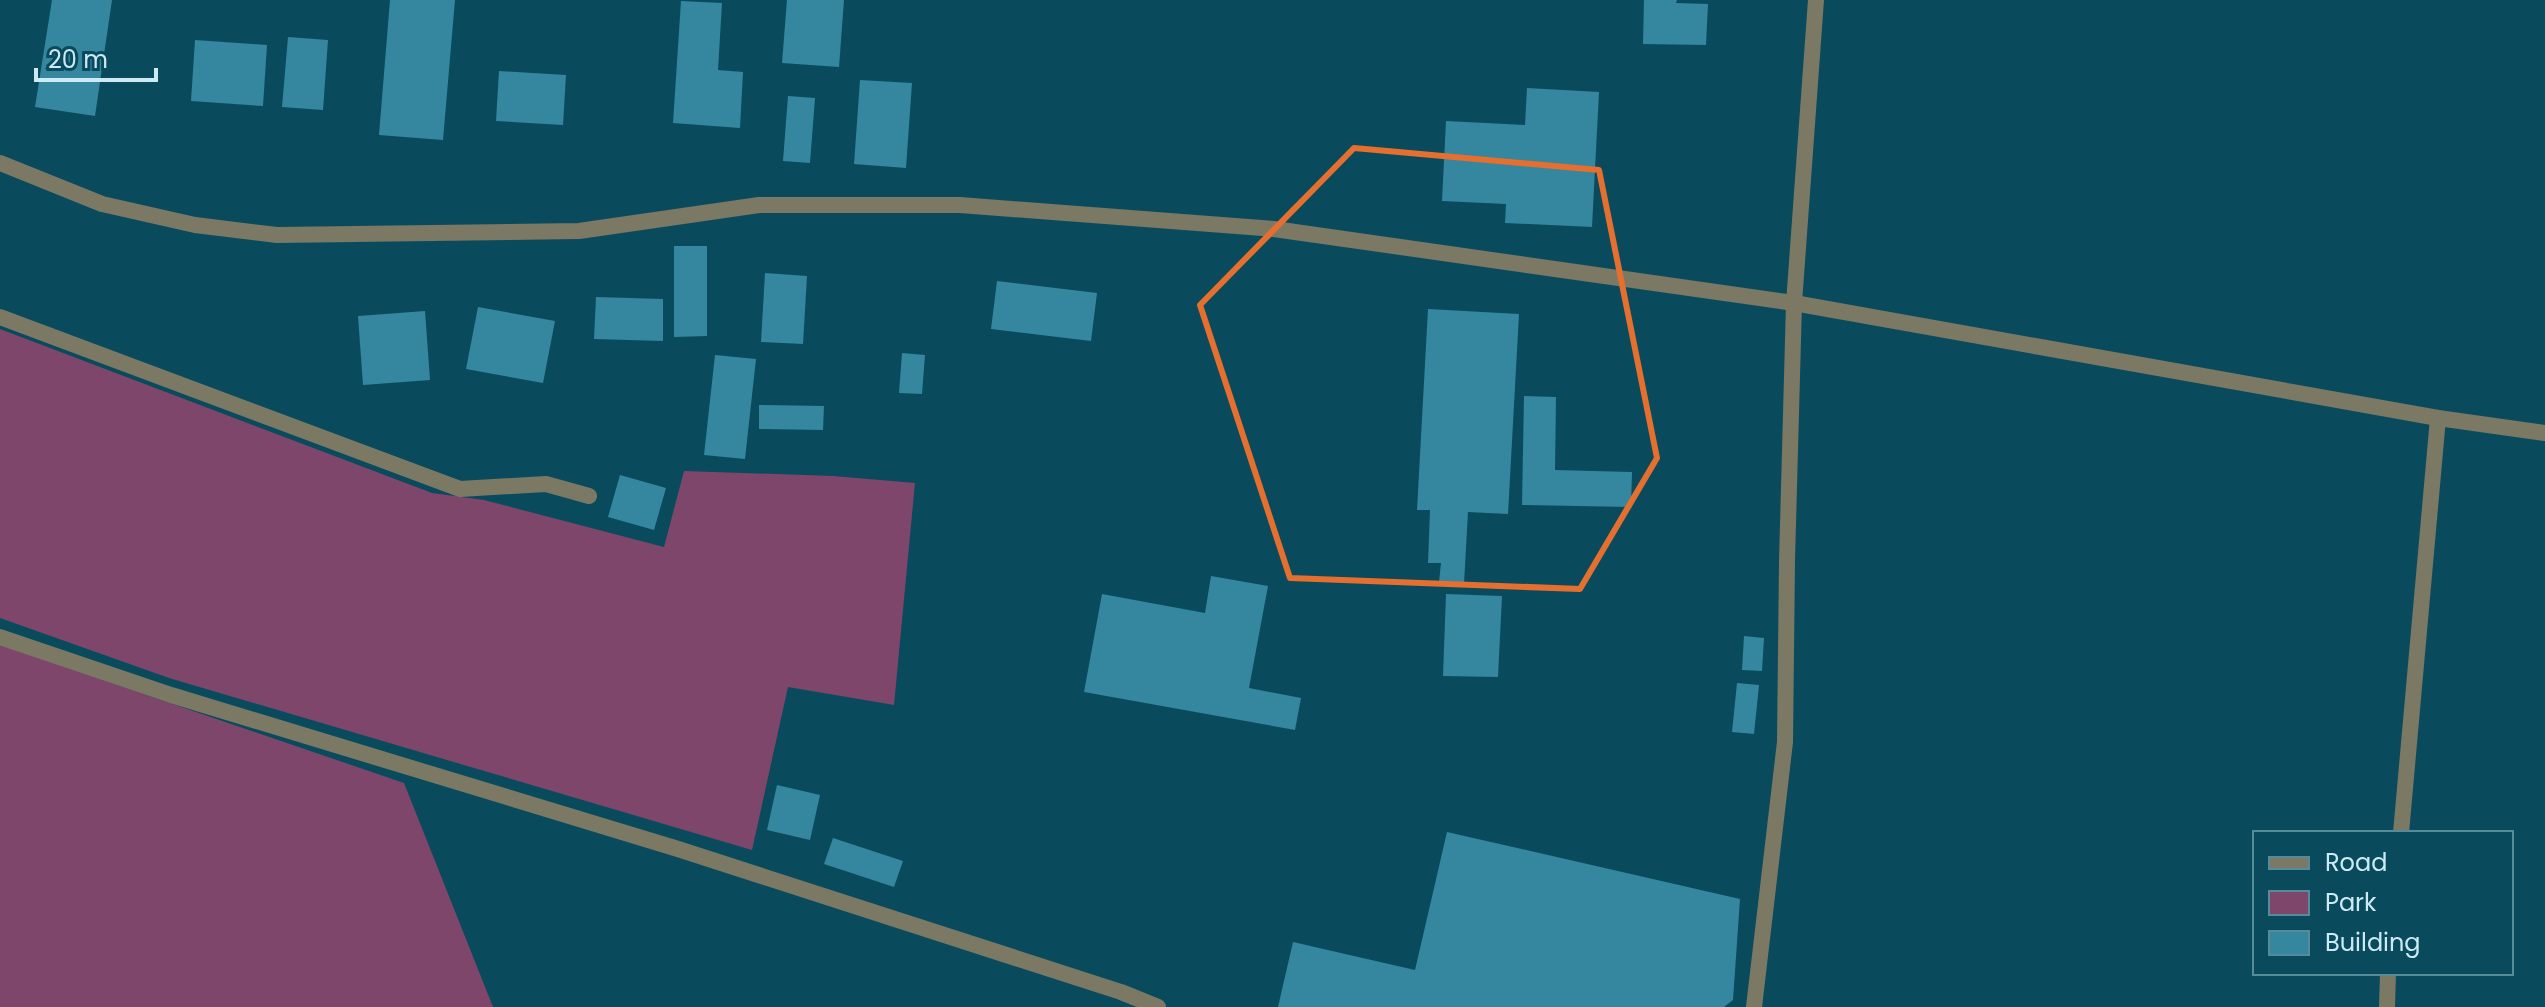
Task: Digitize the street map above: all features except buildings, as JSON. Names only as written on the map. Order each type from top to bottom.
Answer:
[{"type":"street","points":[[1754,1007],[1785,742],[1794,303],[1816,0]]},
{"type":"street","points":[[0,163],[102,204],[195,225],[277,235],[579,231],[759,205],[960,205],[1274,229],[1794,303],[2438,418],[2545,433]]},
{"type":"street","points":[[0,317],[460,489],[546,484],[589,496]]},
{"type":"street","points":[[2401,831],[2438,418]]},
{"type":"street","points":[[0,637],[171,695],[708,859],[1121,992],[1158,1007]]},
{"type":"street","points":[[2387,1007],[2388,975]]},
{"type":"highlighted area","points":[[1354,148],[1599,170],[1657,458],[1580,589],[1290,578],[1200,305]]},
{"type":"green space","points":[[0,329],[432,493],[484,500],[664,547],[684,471],[833,476],[915,483],[894,705],[788,687],[752,850],[169,678],[0,618]]},
{"type":"green space","points":[[0,645],[404,783],[493,1007],[0,1007]]}]
